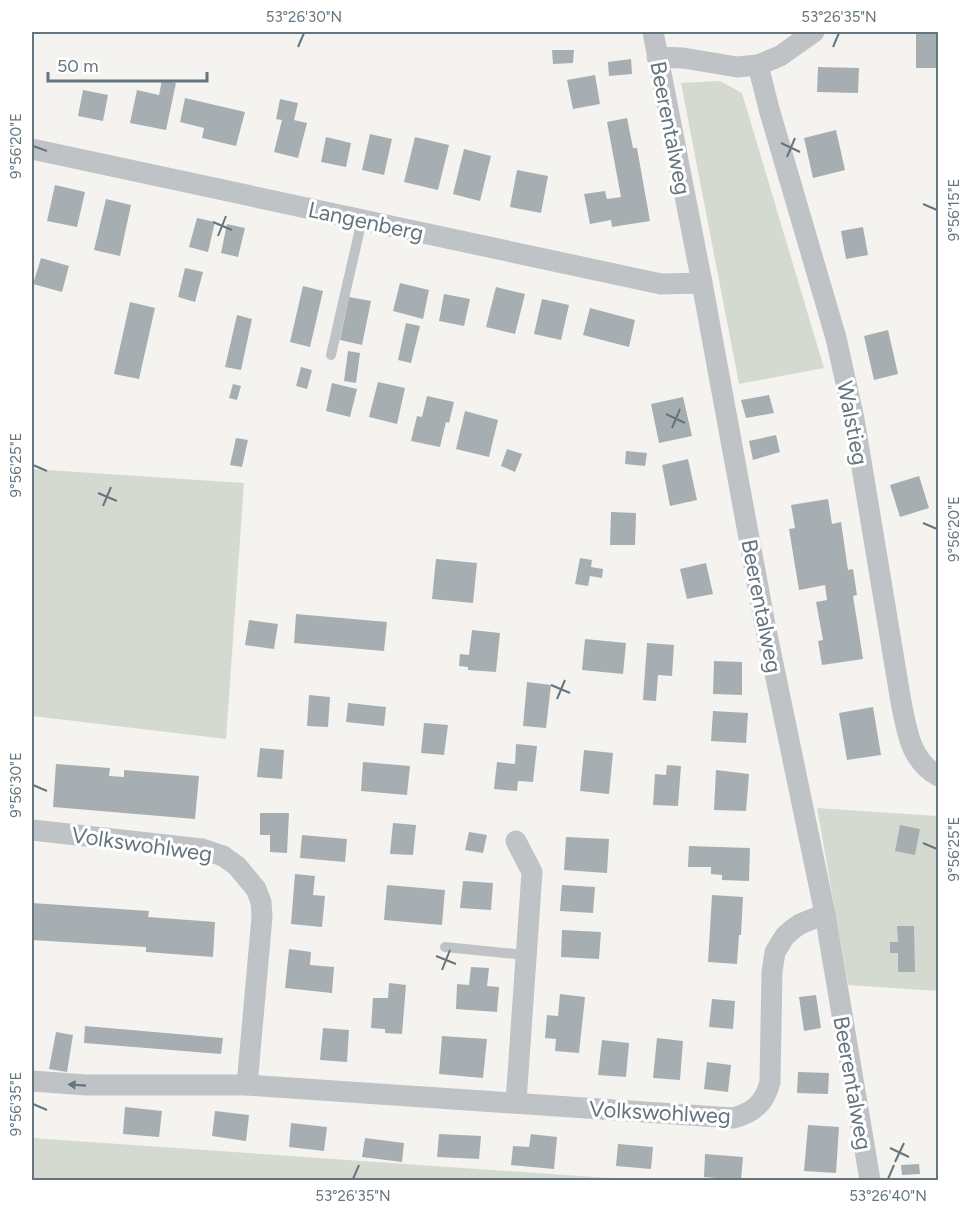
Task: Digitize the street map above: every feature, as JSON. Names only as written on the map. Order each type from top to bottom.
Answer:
[{"type":"street","name":"Beerentalweg","points":[[652,32],[702,283],[765,626],[825,914],[870,1180]]},
{"type":"street","points":[[657,57],[683,58],[737,67],[758,65],[780,56],[814,32]]},
{"type":"street","name":"Walstieg","points":[[758,65],[836,338],[854,419],[901,702],[910,742],[915,755],[924,766],[939,776]]},
{"type":"street","name":"Langenberg","points":[[32,149],[661,284],[702,283]]},
{"type":"street","name":"Volkswohlweg","points":[[32,830],[202,849],[223,856],[244,872],[256,889],[262,917],[248,1085]]},
{"type":"street","points":[[516,841],[532,872],[516,1102]]},
{"type":"street","name":"Volkswohlweg","points":[[32,1081],[86,1085],[248,1085],[516,1102],[724,1119],[740,1117],[754,1110],[765,1099],[770,1082],[772,972],[775,952],[785,936],[800,924],[825,914]]},
{"type":"lane","points":[[331,355],[362,220]]},
{"type":"lane","points":[[445,947],[526,955]]},
{"type":"shaded area","points":[[720,81],[742,93],[824,368],[739,384],[681,83]]},
{"type":"shaded area","points":[[32,469],[244,483],[226,739],[32,716]]},
{"type":"shaded area","points":[[817,808],[938,816],[938,991],[848,985]]},
{"type":"shaded area","points":[[32,1138],[638,1180],[32,1180]]},
{"type":"building","points":[[916,32],[938,32],[938,68],[916,68]]},
{"type":"building","points":[[552,50],[574,50],[573,63],[553,64]]},
{"type":"building","points":[[631,59],[632,74],[609,76],[608,62]]},
{"type":"building","points":[[818,67],[859,68],[858,93],[817,92]]},
{"type":"building","points":[[595,75],[600,104],[573,109],[567,80]]},
{"type":"building","points":[[162,80],[176,83],[166,130],[130,123],[137,90],[159,95]]},
{"type":"building","points":[[83,90],[108,95],[103,121],[78,116]]},
{"type":"building","points":[[185,98],[245,112],[236,146],[202,138],[204,128],[180,122]]},
{"type":"building","points":[[280,99],[298,103],[294,120],[307,123],[298,158],[274,152],[282,120],[276,119]]},
{"type":"building","points":[[627,118],[633,148],[637,148],[650,221],[612,227],[611,220],[590,224],[584,194],[605,191],[607,199],[621,197],[607,122]]},
{"type":"building","points":[[836,130],[845,170],[813,178],[804,138]]},
{"type":"building","points":[[370,134],[392,139],[384,175],[362,170]]},
{"type":"building","points":[[326,137],[351,143],[346,167],[321,162]]},
{"type":"building","points":[[415,137],[449,145],[438,190],[404,182]]},
{"type":"building","points":[[464,149],[491,156],[480,201],[453,194]]},
{"type":"building","points":[[517,170],[548,176],[541,213],[510,207]]},
{"type":"building","points":[[55,185],[85,192],[77,227],[47,221]]},
{"type":"building","points":[[106,199],[131,205],[120,256],[94,250]]},
{"type":"building","points":[[197,218],[215,222],[208,252],[189,247]]},
{"type":"building","points":[[227,224],[245,228],[238,257],[221,253]]},
{"type":"building","points":[[863,227],[868,255],[846,259],[841,231]]},
{"type":"building","points":[[41,258],[69,266],[62,292],[33,284]]},
{"type":"building","points":[[185,268],[203,272],[195,302],[178,297]]},
{"type":"building","points":[[400,283],[429,290],[423,319],[393,311]]},
{"type":"building","points":[[303,286],[323,291],[310,347],[290,342]]},
{"type":"building","points":[[496,287],[525,294],[515,334],[486,327]]},
{"type":"building","points":[[444,294],[470,299],[464,326],[439,321]]},
{"type":"building","points":[[349,297],[371,301],[362,345],[340,340]]},
{"type":"building","points":[[542,299],[569,305],[561,340],[534,334]]},
{"type":"building","points":[[130,302],[155,308],[139,379],[114,374]]},
{"type":"building","points":[[590,308],[635,320],[629,347],[583,335]]},
{"type":"building","points":[[237,315],[252,319],[241,370],[225,367]]},
{"type":"building","points":[[406,323],[420,326],[411,363],[398,360]]},
{"type":"building","points":[[888,330],[898,374],[874,380],[864,336]]},
{"type":"building","points":[[348,351],[360,353],[356,383],[344,381]]},
{"type":"building","points":[[301,367],[312,370],[307,389],[296,386]]},
{"type":"building","points":[[378,382],[405,388],[397,424],[369,417]]},
{"type":"building","points":[[332,383],[357,389],[350,417],[326,411]]},
{"type":"building","points":[[233,384],[241,386],[237,400],[229,398]]},
{"type":"building","points":[[769,395],[774,413],[746,418],[741,400]]},
{"type":"building","points":[[427,396],[454,402],[440,447],[411,441],[417,416],[422,417]]},
{"type":"building","points":[[683,397],[692,436],[659,443],[651,404]]},
{"type":"building","points":[[465,411],[498,420],[489,457],[456,449]]},
{"type":"building","points":[[776,435],[780,452],[753,460],[749,441]]},
{"type":"building","points":[[236,438],[248,440],[242,467],[230,465]]},
{"type":"building","points":[[507,449],[522,454],[515,472],[501,466]]},
{"type":"building","points":[[626,451],[647,453],[645,466],[625,464]]},
{"type":"building","points":[[688,459],[697,500],[670,506],[662,465]]},
{"type":"building","points":[[919,476],[929,508],[900,517],[890,485]]},
{"type":"building","points":[[828,499],[832,524],[841,522],[848,570],[853,569],[857,595],[853,596],[863,659],[822,665],[818,641],[823,640],[816,602],[827,600],[825,585],[799,590],[789,529],[795,528],[791,505]]},
{"type":"building","points":[[611,512],[636,513],[635,545],[610,545]]},
{"type":"building","points":[[580,558],[592,560],[591,567],[603,569],[602,578],[590,576],[588,586],[575,584]]},
{"type":"building","points":[[436,559],[477,563],[473,603],[432,599]]},
{"type":"building","points":[[706,563],[713,594],[687,599],[680,569]]},
{"type":"building","points":[[296,614],[387,622],[384,651],[294,643]]},
{"type":"building","points":[[249,620],[278,624],[274,649],[245,645]]},
{"type":"building","points":[[472,630],[500,633],[496,672],[468,670],[468,667],[459,666],[460,654],[469,655]]},
{"type":"building","points":[[585,639],[626,643],[623,674],[582,670]]},
{"type":"building","points":[[647,643],[674,645],[672,676],[658,675],[656,701],[643,700]]},
{"type":"building","points":[[714,661],[742,662],[742,695],[713,694]]},
{"type":"building","points":[[527,682],[551,685],[546,728],[523,726]]},
{"type":"building","points":[[309,695],[330,697],[328,727],[307,726]]},
{"type":"building","points":[[348,703],[386,707],[384,726],[346,722]]},
{"type":"building","points":[[873,707],[881,755],[847,760],[839,713]]},
{"type":"building","points":[[713,711],[748,713],[746,743],[711,741]]},
{"type":"building","points":[[424,723],[448,725],[444,755],[421,753]]},
{"type":"building","points":[[516,744],[537,746],[533,782],[518,781],[517,791],[494,789],[497,762],[515,764]]},
{"type":"building","points":[[260,748],[284,750],[282,779],[257,777]]},
{"type":"building","points":[[584,750],[613,753],[609,794],[580,791]]},
{"type":"building","points":[[363,762],[410,766],[407,795],[361,791]]},
{"type":"building","points":[[56,764],[110,768],[109,776],[124,777],[124,770],[199,776],[195,819],[53,807]]},
{"type":"building","points":[[667,765],[681,766],[678,806],[653,805],[655,774],[666,775]]},
{"type":"building","points":[[716,770],[749,774],[746,811],[714,810]]},
{"type":"building","points":[[260,813],[289,813],[287,853],[270,852],[270,835],[260,835]]},
{"type":"building","points":[[393,823],[416,825],[413,855],[390,854]]},
{"type":"building","points":[[900,825],[920,829],[915,855],[895,851]]},
{"type":"building","points":[[469,832],[487,835],[483,853],[465,850]]},
{"type":"building","points":[[302,835],[347,839],[345,862],[300,858]]},
{"type":"building","points":[[566,837],[609,839],[607,873],[564,870]]},
{"type":"building","points":[[689,846],[750,848],[749,881],[722,880],[722,875],[711,874],[711,867],[688,867]]},
{"type":"building","points":[[295,874],[315,876],[313,895],[325,896],[322,927],[291,924]]},
{"type":"building","points":[[463,881],[493,883],[491,910],[460,908]]},
{"type":"building","points":[[387,885],[445,890],[442,925],[384,920]]},
{"type":"building","points":[[562,885],[595,887],[593,913],[560,911]]},
{"type":"building","points":[[712,895],[743,897],[737,964],[708,962]]},
{"type":"building","points":[[32,903],[149,911],[148,917],[215,922],[213,957],[146,952],[146,947],[32,940]]},
{"type":"building","points":[[897,926],[914,926],[915,972],[898,972],[898,953],[890,953],[890,942],[898,942]]},
{"type":"building","points":[[562,930],[601,932],[599,959],[561,957]]},
{"type":"building","points":[[289,949],[311,952],[310,965],[334,967],[332,993],[285,988]]},
{"type":"building","points":[[471,967],[489,968],[487,986],[499,987],[497,1012],[456,1009],[457,984],[469,985]]},
{"type":"building","points":[[389,983],[406,985],[402,1034],[385,1033],[385,1029],[371,1028],[373,998],[388,998]]},
{"type":"building","points":[[560,994],[585,997],[579,1053],[555,1051],[556,1039],[545,1038],[547,1015],[558,1016]]},
{"type":"building","points":[[816,995],[821,1028],[804,1031],[799,997]]},
{"type":"building","points":[[712,999],[735,1001],[733,1029],[709,1027]]},
{"type":"building","points":[[85,1026],[223,1038],[221,1054],[84,1043]]},
{"type":"building","points":[[323,1028],[349,1030],[347,1062],[320,1060]]},
{"type":"building","points":[[56,1032],[73,1035],[67,1072],[49,1069]]},
{"type":"building","points":[[442,1036],[487,1039],[483,1078],[439,1074]]},
{"type":"building","points":[[657,1038],[683,1041],[680,1080],[653,1078]]},
{"type":"building","points":[[602,1040],[629,1043],[626,1077],[598,1075]]},
{"type":"building","points":[[707,1062],[731,1065],[728,1092],[704,1089]]},
{"type":"building","points":[[798,1072],[829,1073],[828,1094],[797,1093]]},
{"type":"building","points":[[125,1107],[162,1111],[159,1137],[123,1134]]},
{"type":"building","points":[[215,1111],[249,1115],[246,1141],[212,1136]]},
{"type":"building","points":[[291,1123],[327,1127],[324,1151],[289,1147]]},
{"type":"building","points":[[808,1125],[839,1127],[836,1173],[804,1171]]},
{"type":"building","points":[[439,1134],[481,1136],[479,1159],[437,1157]]},
{"type":"building","points":[[531,1134],[557,1137],[554,1169],[511,1165],[513,1146],[529,1147]]},
{"type":"building","points":[[365,1138],[404,1143],[402,1162],[362,1157]]},
{"type":"building","points":[[618,1144],[653,1147],[651,1169],[616,1166]]},
{"type":"building","points":[[705,1154],[743,1157],[741,1180],[704,1177]]},
{"type":"building","points":[[919,1164],[920,1174],[902,1175],[901,1165]]}]
